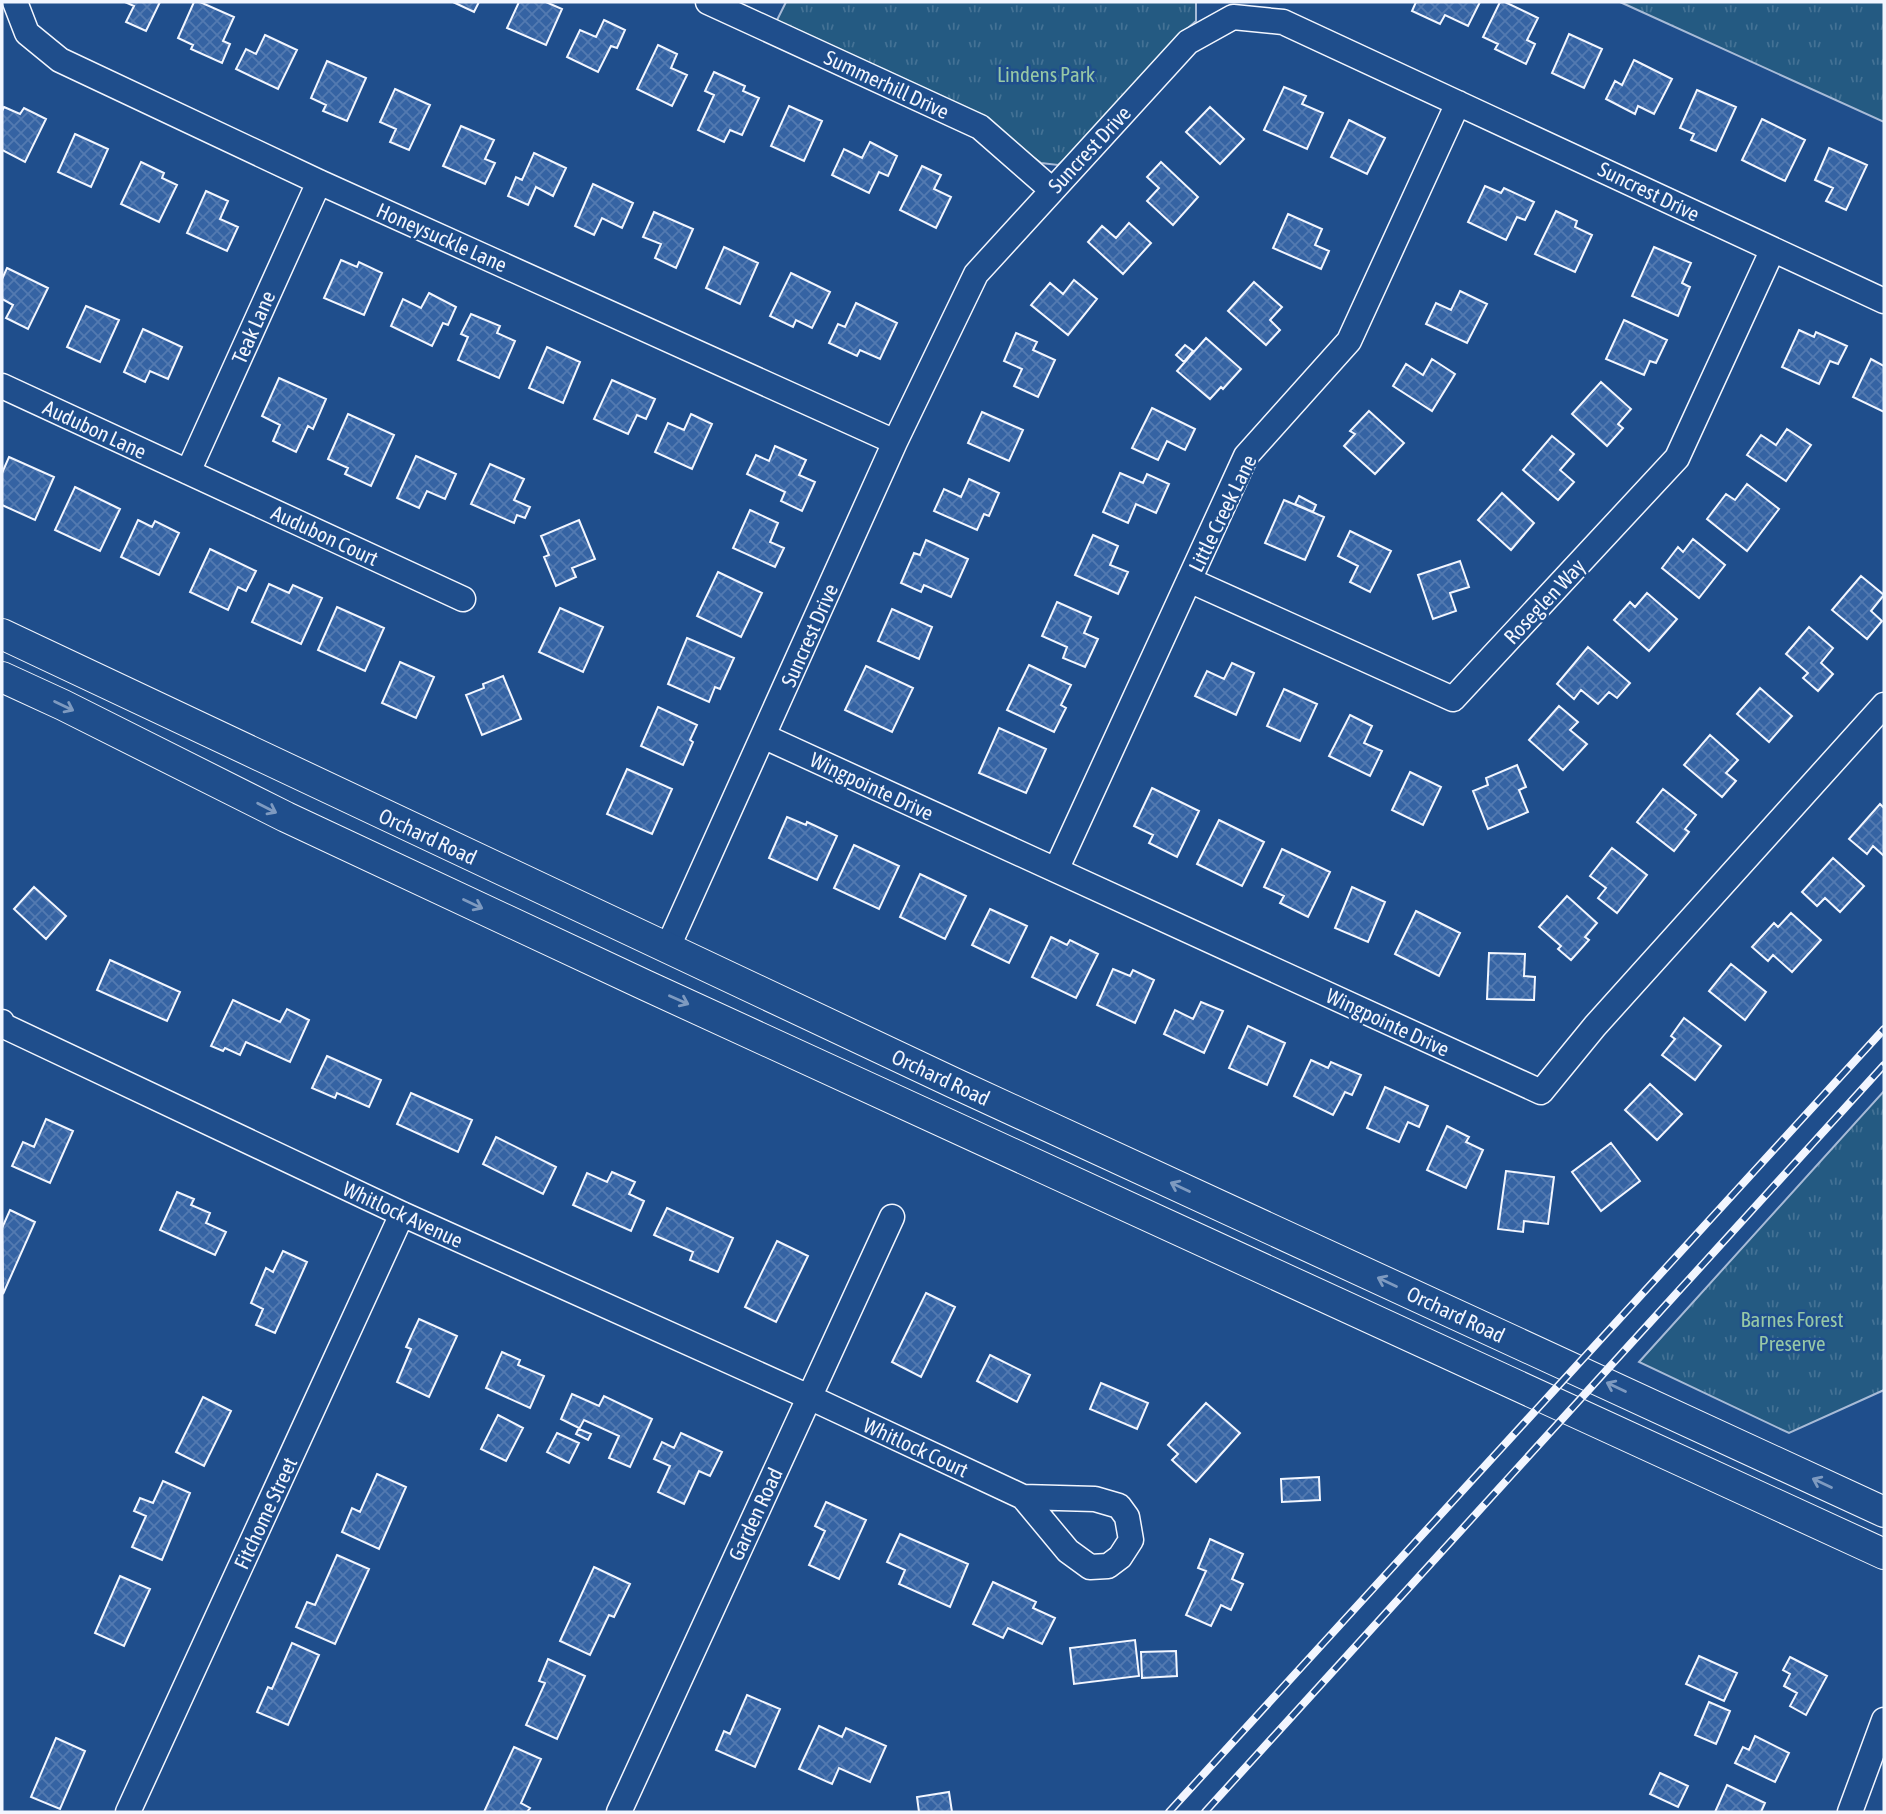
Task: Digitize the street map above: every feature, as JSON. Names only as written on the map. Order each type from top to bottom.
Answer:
[{"type":"main road","name":"Orchard Road","points":[[2,634],[667,948],[1884,1512]]},
{"type":"main road","name":"Orchard Road","points":[[2,677],[286,817],[1884,1554]]},
{"type":"street","name":"Honeysuckle Lane","points":[[15,2],[27,33],[60,60],[319,182],[895,442]]},
{"type":"street","name":"Summerhill Drive","points":[[708,2],[980,127],[1052,190]]},
{"type":"street","name":"Suncrest Drive","points":[[667,948],[895,442],[976,274],[1188,42],[1233,17],[1283,22],[1884,301]]},
{"type":"street","name":"Little Creek Lane","points":[[1056,870],[1246,456],[1349,341],[1458,103]]},
{"type":"street","name":"Teak Lane","points":[[188,472],[319,182]]},
{"type":"street","name":"Roseglen Way","points":[[1189,580],[1453,699],[1677,458],[1772,251]]},
{"type":"street","name":"Audubon Lane","points":[[2,386],[188,472]]},
{"type":"street","name":"Audubon Court","points":[[188,472],[463,599]]},
{"type":"street","name":"Wingpointe Drive","points":[[763,736],[1541,1093],[1604,1016],[1884,705]]},
{"type":"street","name":"Whitlock Avenue","points":[[3,1027],[402,1214],[808,1397]]},
{"type":"street","name":"Fitchome Street","points":[[128,1812],[402,1214]]},
{"type":"street","name":"Garden Road","points":[[624,1811],[808,1397],[892,1217]]},
{"type":"street","name":"Whitlock Court","points":[[808,1397],[1023,1497]]},
{"type":"street","points":[[1850,1812],[1884,1720]]},
{"type":"green space","name":"Lindens Park","points":[[786,2],[1196,2],[1196,21],[1180,35],[1079,147],[1058,165],[1041,163],[979,117],[775,24]]},
{"type":"green space","points":[[1620,2],[1884,2],[1884,122]]},
{"type":"green space","name":"Barnes Forest Preserve","points":[[1884,1091],[1884,1390],[1789,1433],[1639,1362]]},
{"type":"building","points":[[125,2],[160,2],[146,31],[126,22],[134,6]]},
{"type":"building","points":[[194,2],[200,2],[234,17],[223,41],[230,44],[222,63],[191,49],[193,45],[178,38]]},
{"type":"building","points":[[453,2],[479,2],[474,12]]},
{"type":"building","points":[[519,2],[546,2],[562,9],[546,45],[507,28]]},
{"type":"building","points":[[1416,2],[1480,2],[1468,26],[1445,15],[1440,24],[1412,11]]},
{"type":"building","points":[[1500,2],[1538,18],[1527,40],[1535,44],[1526,64],[1495,49],[1498,44],[1483,37]]},
{"type":"building","points":[[604,20],[625,30],[617,48],[611,46],[598,72],[567,57],[580,30],[596,37]]},
{"type":"building","points":[[1569,34],[1602,49],[1584,88],[1552,73]]},
{"type":"building","points":[[265,35],[297,50],[278,89],[236,69],[246,49],[256,54]]},
{"type":"building","points":[[658,45],[677,54],[671,68],[687,75],[672,106],[637,89]]},
{"type":"building","points":[[1634,60],[1672,79],[1654,114],[1638,106],[1635,114],[1606,99],[1615,81],[1622,85]]},
{"type":"building","points":[[327,61],[366,78],[347,121],[323,111],[326,105],[311,98]]},
{"type":"building","points":[[714,72],[745,86],[743,91],[759,98],[742,135],[730,130],[724,142],[698,130],[714,95],[705,91]]},
{"type":"building","points":[[1284,87],[1306,96],[1302,104],[1323,113],[1307,149],[1264,130]]},
{"type":"building","points":[[395,89],[430,105],[409,150],[390,142],[396,129],[380,122]]},
{"type":"building","points":[[1697,90],[1736,107],[1716,151],[1691,140],[1694,134],[1680,128]]},
{"type":"building","points":[[789,106],[822,121],[804,161],[771,146]]},
{"type":"building","points":[[4,107],[20,114],[24,108],[46,119],[25,162],[2,150]]},
{"type":"building","points":[[1210,107],[1244,139],[1220,164],[1186,132]]},
{"type":"building","points":[[1762,119],[1805,140],[1785,181],[1742,160]]},
{"type":"building","points":[[1349,120],[1385,138],[1367,174],[1331,157]]},
{"type":"building","points":[[461,126],[494,140],[485,159],[495,163],[485,184],[443,166]]},
{"type":"building","points":[[75,134],[108,149],[91,187],[58,172]]},
{"type":"building","points":[[870,142],[897,156],[888,176],[879,172],[869,193],[832,175],[844,149],[862,158]]},
{"type":"building","points":[[1829,148],[1867,165],[1846,210],[1826,201],[1833,188],[1815,180]]},
{"type":"building","points":[[534,153],[566,168],[553,196],[536,187],[528,205],[508,196],[516,177],[522,180]]},
{"type":"building","points":[[141,162],[164,173],[162,178],[177,185],[159,222],[121,204]]},
{"type":"building","points":[[1161,162],[1198,197],[1173,225],[1147,201],[1159,188],[1147,177]]},
{"type":"building","points":[[922,166],[941,175],[934,189],[951,197],[936,228],[900,210]]},
{"type":"building","points":[[593,184],[633,203],[622,228],[602,218],[594,235],[575,226]]},
{"type":"building","points":[[1485,186],[1501,193],[1504,188],[1534,202],[1525,220],[1517,217],[1506,240],[1468,222]]},
{"type":"building","points":[[206,191],[228,201],[220,219],[238,227],[227,251],[187,233]]},
{"type":"building","points":[[1556,211],[1577,221],[1575,227],[1592,235],[1575,272],[1535,254]]},
{"type":"building","points":[[654,212],[693,229],[676,268],[655,258],[661,244],[643,237]]},
{"type":"building","points":[[1288,214],[1322,229],[1315,245],[1329,251],[1321,269],[1273,248]]},
{"type":"building","points":[[1129,223],[1151,243],[1123,274],[1088,242],[1102,226],[1116,238]]},
{"type":"building","points":[[724,247],[758,263],[740,304],[706,288]]},
{"type":"building","points":[[1654,247],[1691,263],[1682,283],[1690,287],[1678,316],[1632,296]]},
{"type":"building","points":[[341,260],[357,267],[359,262],[382,273],[364,315],[324,298]]},
{"type":"building","points":[[7,268],[48,288],[28,329],[6,318],[13,305],[2,299],[2,279]]},
{"type":"building","points":[[791,273],[830,292],[812,328],[796,320],[793,327],[770,316]]},
{"type":"building","points":[[1074,280],[1097,299],[1068,335],[1031,305],[1050,283],[1063,294]]},
{"type":"building","points":[[1254,282],[1282,307],[1270,320],[1280,330],[1266,345],[1228,311]]},
{"type":"building","points":[[1460,291],[1487,304],[1467,343],[1426,324],[1436,303],[1451,310]]},
{"type":"building","points":[[429,293],[456,307],[448,325],[443,323],[432,346],[391,326],[403,299],[421,308]]},
{"type":"building","points":[[856,303],[897,323],[880,359],[860,350],[857,356],[829,343],[838,324],[845,327]]},
{"type":"building","points":[[86,306],[119,320],[100,362],[67,347]]},
{"type":"building","points":[[471,314],[500,326],[497,333],[515,341],[499,378],[458,360],[468,337],[461,334]]},
{"type":"building","points":[[1624,320],[1667,340],[1656,363],[1650,361],[1644,375],[1606,359]]},
{"type":"building","points":[[143,329],[182,347],[168,379],[150,371],[145,382],[124,372]]},
{"type":"building","points":[[1799,330],[1814,337],[1816,332],[1847,346],[1838,364],[1830,361],[1819,384],[1782,367]]},
{"type":"building","points":[[1016,333],[1037,342],[1033,350],[1055,360],[1038,397],[1014,386],[1022,369],[1004,361]]},
{"type":"building","points":[[1206,338],[1241,369],[1210,399],[1177,371]]},
{"type":"building","points":[[1185,345],[1193,351],[1184,362],[1176,355]]},
{"type":"building","points":[[547,347],[580,362],[563,403],[529,388]]},
{"type":"building","points":[[1432,359],[1455,374],[1432,411],[1393,386],[1406,364],[1423,375]]},
{"type":"building","points":[[1871,359],[1884,366],[1884,412],[1853,397]]},
{"type":"building","points":[[279,378],[326,399],[313,429],[308,426],[296,452],[273,441],[280,425],[262,416]]},
{"type":"building","points":[[612,380],[655,399],[646,419],[637,415],[628,434],[594,419]]},
{"type":"building","points":[[1601,382],[1631,409],[1618,424],[1623,428],[1607,446],[1572,414]]},
{"type":"building","points":[[1152,408],[1195,429],[1185,450],[1167,441],[1158,460],[1132,448]]},
{"type":"building","points":[[1369,411],[1404,443],[1375,474],[1344,446],[1355,434],[1350,431]]},
{"type":"building","points":[[982,412],[1023,430],[1009,461],[968,443]]},
{"type":"building","points":[[348,414],[394,435],[371,486],[345,474],[348,468],[328,459]]},
{"type":"building","points":[[691,414],[712,424],[692,469],[655,452],[668,423],[684,430]]},
{"type":"building","points":[[1787,429],[1811,445],[1786,481],[1747,455],[1761,435],[1776,445]]},
{"type":"building","points":[[1552,436],[1574,454],[1560,470],[1574,482],[1558,500],[1523,470]]},
{"type":"building","points":[[775,446],[806,460],[799,475],[815,482],[802,511],[781,501],[785,492],[747,474],[756,455],[769,461]]},
{"type":"building","points":[[416,456],[456,474],[445,499],[427,491],[419,508],[397,498]]},
{"type":"building","points":[[9,457],[54,477],[35,520],[2,505],[2,473]]},
{"type":"building","points":[[490,464],[524,479],[514,500],[530,507],[525,518],[517,515],[514,523],[471,504]]},
{"type":"building","points":[[1120,473],[1143,483],[1147,474],[1169,484],[1156,513],[1136,504],[1128,523],[1103,512]]},
{"type":"building","points":[[969,479],[999,493],[989,516],[984,514],[977,530],[934,511],[944,489],[961,497]]},
{"type":"building","points":[[1747,484],[1779,509],[1747,551],[1707,519],[1726,494],[1735,500]]},
{"type":"building","points":[[75,487],[120,509],[100,551],[55,530]]},
{"type":"building","points":[[1502,493],[1534,523],[1511,550],[1478,520]]},
{"type":"building","points":[[1299,496],[1316,505],[1313,512],[1295,504]]},
{"type":"building","points":[[1284,500],[1324,517],[1305,560],[1265,543]]},
{"type":"building","points":[[750,510],[778,523],[770,542],[784,548],[775,567],[733,548]]},
{"type":"building","points":[[138,520],[152,527],[155,521],[179,533],[159,575],[121,557]]},
{"type":"building","points":[[579,520],[595,559],[572,568],[576,577],[556,586],[544,557],[549,555],[541,536]]},
{"type":"building","points":[[1350,531],[1391,551],[1370,592],[1350,582],[1358,566],[1338,556]]},
{"type":"building","points":[[1093,535],[1118,546],[1110,565],[1128,572],[1118,594],[1075,575]]},
{"type":"building","points":[[1693,539],[1725,565],[1699,598],[1662,568],[1678,547],[1683,552]]},
{"type":"building","points":[[926,540],[968,559],[951,597],[924,585],[921,592],[901,583],[914,553],[920,555]]},
{"type":"building","points":[[210,549],[256,571],[246,591],[238,587],[228,610],[190,592]]},
{"type":"building","points":[[1460,561],[1469,587],[1450,593],[1456,611],[1433,619],[1418,575]]},
{"type":"building","points":[[718,572],[762,593],[741,637],[697,616]]},
{"type":"building","points":[[1861,576],[1884,595],[1871,611],[1882,621],[1867,639],[1832,610]]},
{"type":"building","points":[[269,584],[289,593],[293,585],[322,598],[301,644],[252,622]]},
{"type":"building","points":[[1647,593],[1677,619],[1649,651],[1614,620],[1630,602],[1635,607]]},
{"type":"building","points":[[1057,602],[1091,617],[1084,633],[1098,639],[1085,667],[1063,658],[1067,647],[1042,636]]},
{"type":"building","points":[[337,607],[384,628],[365,671],[318,650]]},
{"type":"building","points":[[560,608],[603,627],[583,672],[539,652]]},
{"type":"building","points":[[892,609],[932,627],[919,659],[878,641]]},
{"type":"building","points":[[1809,627],[1833,648],[1821,663],[1833,674],[1818,691],[1803,678],[1808,673],[1786,654]]},
{"type":"building","points":[[687,638],[734,658],[720,689],[715,687],[709,702],[668,684]]},
{"type":"building","points":[[1588,647],[1630,683],[1617,698],[1609,692],[1598,704],[1581,690],[1574,699],[1557,684]]},
{"type":"building","points":[[400,662],[434,677],[416,718],[382,703]]},
{"type":"building","points":[[1232,663],[1254,673],[1236,715],[1195,696],[1207,671],[1224,679]]},
{"type":"building","points":[[1029,665],[1071,685],[1061,705],[1066,708],[1054,732],[1007,710]]},
{"type":"building","points":[[866,666],[913,688],[892,732],[845,710]]},
{"type":"building","points":[[503,676],[521,719],[482,735],[466,695]]},
{"type":"building","points":[[1760,688],[1792,716],[1769,742],[1737,714]]},
{"type":"building","points":[[1284,689],[1317,704],[1300,741],[1267,726]]},
{"type":"building","points":[[1559,706],[1578,722],[1570,730],[1587,744],[1563,770],[1529,740]]},
{"type":"building","points":[[658,707],[697,725],[683,765],[641,746]]},
{"type":"building","points":[[1350,715],[1372,726],[1364,743],[1382,751],[1370,776],[1329,756]]},
{"type":"building","points":[[999,728],[1046,749],[1026,793],[979,773]]},
{"type":"building","points":[[1710,735],[1738,760],[1726,773],[1736,781],[1722,797],[1684,765]]},
{"type":"building","points":[[1517,765],[1526,787],[1519,790],[1528,812],[1488,829],[1473,791],[1488,785],[1486,778]]},
{"type":"building","points":[[627,769],[672,789],[652,834],[607,814]]},
{"type":"building","points":[[1410,772],[1441,787],[1423,825],[1392,810]]},
{"type":"building","points":[[1152,788],[1199,811],[1177,857],[1149,843],[1153,835],[1134,826]]},
{"type":"building","points":[[1663,789],[1696,815],[1685,829],[1689,832],[1674,851],[1637,822]]},
{"type":"building","points":[[1880,804],[1884,808],[1884,856],[1873,846],[1867,854],[1849,839]]},
{"type":"building","points":[[787,817],[806,825],[807,822],[837,836],[817,880],[769,858]]},
{"type":"building","points":[[1219,820],[1264,842],[1242,886],[1197,864]]},
{"type":"building","points":[[854,845],[899,866],[879,909],[834,888]]},
{"type":"building","points":[[1612,848],[1647,875],[1617,913],[1598,898],[1606,888],[1590,876]]},
{"type":"building","points":[[1282,849],[1330,872],[1308,917],[1280,903],[1284,896],[1264,887]]},
{"type":"building","points":[[1833,858],[1864,886],[1840,912],[1825,898],[1817,906],[1802,892]]},
{"type":"building","points":[[920,874],[966,896],[945,939],[900,917]]},
{"type":"building","points":[[34,887],[66,916],[46,939],[14,909]]},
{"type":"building","points":[[1352,887],[1385,902],[1368,942],[1335,928]]},
{"type":"building","points":[[1567,896],[1597,923],[1585,937],[1589,940],[1571,960],[1558,949],[1561,946],[1539,927]]},
{"type":"building","points":[[990,909],[1027,926],[1009,963],[972,945]]},
{"type":"building","points":[[1416,911],[1460,933],[1439,976],[1395,954]]},
{"type":"building","points":[[1791,913],[1821,940],[1792,972],[1773,955],[1768,961],[1752,947],[1774,923],[1778,927]]},
{"type":"building","points":[[1051,937],[1067,945],[1070,940],[1098,954],[1076,998],[1032,977]]},
{"type":"building","points":[[1489,953],[1525,954],[1524,976],[1535,977],[1534,1000],[1487,999]]},
{"type":"building","points":[[110,960],[180,992],[167,1021],[97,990]]},
{"type":"building","points":[[1731,964],[1766,992],[1745,1020],[1709,991]]},
{"type":"building","points":[[1113,969],[1130,976],[1133,970],[1154,980],[1135,1023],[1097,1005]]},
{"type":"building","points":[[233,1000],[280,1022],[287,1009],[309,1020],[290,1062],[246,1042],[240,1055],[225,1048],[223,1051],[211,1046]]},
{"type":"building","points":[[1201,1002],[1223,1011],[1204,1053],[1164,1034],[1175,1010],[1193,1019]]},
{"type":"building","points":[[1684,1018],[1721,1046],[1695,1080],[1662,1055],[1675,1039],[1671,1036]]},
{"type":"building","points":[[1248,1026],[1285,1043],[1267,1085],[1229,1068]]},
{"type":"building","points":[[327,1056],[381,1080],[369,1107],[337,1093],[335,1098],[312,1088]]},
{"type":"building","points":[[1311,1060],[1328,1068],[1331,1062],[1361,1075],[1352,1095],[1345,1092],[1333,1115],[1294,1096]]},
{"type":"building","points":[[1650,1084],[1682,1114],[1657,1140],[1625,1110]]},
{"type":"building","points":[[1385,1087],[1428,1106],[1419,1127],[1408,1122],[1399,1142],[1367,1128]]},
{"type":"building","points":[[411,1093],[472,1120],[458,1152],[397,1124]]},
{"type":"building","points":[[46,1119],[73,1131],[50,1183],[12,1166],[23,1142],[34,1147]]},
{"type":"building","points":[[1447,1126],[1469,1137],[1466,1142],[1483,1150],[1466,1188],[1427,1170]]},
{"type":"building","points":[[496,1137],[556,1167],[543,1194],[483,1164]]},
{"type":"building","points":[[1611,1143],[1640,1181],[1601,1211],[1572,1172]]},
{"type":"building","points":[[1506,1171],[1554,1177],[1548,1224],[1524,1221],[1523,1232],[1498,1229]]},
{"type":"building","points":[[612,1172],[635,1182],[629,1194],[644,1201],[631,1231],[573,1205],[587,1173],[607,1182]]},
{"type":"building","points":[[177,1192],[194,1199],[191,1205],[210,1213],[206,1223],[226,1232],[215,1255],[160,1230]]},
{"type":"building","points":[[667,1208],[733,1238],[718,1272],[690,1260],[693,1252],[654,1235]]},
{"type":"building","points":[[10,1210],[35,1222],[3,1294],[2,1228]]},
{"type":"building","points":[[777,1241],[808,1256],[776,1322],[745,1307]]},
{"type":"building","points":[[283,1251],[307,1262],[275,1333],[256,1325],[263,1309],[251,1303],[266,1268],[273,1272]]},
{"type":"building","points":[[926,1293],[955,1307],[921,1377],[892,1362]]},
{"type":"building","points":[[419,1319],[457,1336],[429,1397],[397,1382],[411,1349],[406,1347]]},
{"type":"building","points":[[502,1352],[520,1360],[518,1365],[544,1376],[530,1408],[486,1388]]},
{"type":"building","points":[[990,1355],[1030,1375],[1017,1402],[977,1381]]},
{"type":"building","points":[[1101,1383],[1148,1403],[1137,1429],[1090,1409]]},
{"type":"building","points":[[572,1394],[599,1406],[604,1396],[652,1419],[630,1467],[609,1458],[619,1436],[584,1420],[579,1429],[591,1434],[588,1440],[576,1434],[579,1428],[561,1419]]},
{"type":"building","points":[[203,1397],[231,1411],[204,1466],[176,1452]]},
{"type":"building","points":[[1206,1403],[1240,1433],[1196,1482],[1172,1460],[1178,1454],[1168,1445]]},
{"type":"building","points":[[498,1415],[523,1428],[506,1461],[481,1449]]},
{"type":"building","points":[[557,1433],[579,1443],[569,1463],[547,1452]]},
{"type":"building","points":[[681,1433],[722,1452],[710,1476],[699,1471],[684,1504],[658,1492],[670,1466],[654,1459],[662,1442],[674,1448]]},
{"type":"building","points":[[377,1474],[406,1487],[379,1549],[342,1532],[352,1508],[360,1512]]},
{"type":"building","points":[[1319,1477],[1320,1500],[1282,1502],[1281,1479]]},
{"type":"building","points":[[163,1481],[190,1493],[162,1560],[132,1547],[146,1516],[134,1511],[140,1498],[153,1503]]},
{"type":"building","points":[[826,1502],[866,1520],[839,1579],[809,1565],[825,1531],[815,1526]]},
{"type":"building","points":[[900,1534],[968,1564],[950,1607],[899,1584],[905,1570],[887,1562]]},
{"type":"building","points":[[1210,1539],[1243,1554],[1232,1579],[1243,1584],[1231,1610],[1221,1605],[1211,1626],[1186,1615],[1206,1571],[1198,1568]]},
{"type":"building","points":[[337,1555],[369,1569],[335,1644],[296,1627],[307,1602],[315,1605]]},
{"type":"building","points":[[594,1567],[630,1584],[614,1617],[609,1615],[590,1655],[560,1641]]},
{"type":"building","points":[[120,1576],[150,1589],[124,1646],[95,1633]]},
{"type":"building","points":[[993,1582],[1036,1602],[1033,1608],[1055,1618],[1042,1644],[1008,1628],[1003,1638],[973,1624]]},
{"type":"building","points":[[1135,1640],[1139,1676],[1074,1684],[1070,1648]]},
{"type":"building","points":[[292,1643],[319,1655],[288,1725],[257,1712],[268,1687],[272,1689]]},
{"type":"building","points":[[1176,1651],[1177,1676],[1142,1678],[1141,1652]]},
{"type":"building","points":[[1699,1656],[1737,1673],[1724,1701],[1686,1684]]},
{"type":"building","points":[[1790,1657],[1827,1676],[1806,1715],[1790,1706],[1797,1693],[1784,1686],[1790,1674],[1783,1670]]},
{"type":"building","points":[[548,1659],[585,1676],[557,1739],[526,1725],[545,1683],[539,1681]]},
{"type":"building","points":[[747,1695],[780,1709],[755,1767],[716,1750],[724,1731],[730,1734]]},
{"type":"building","points":[[1709,1702],[1730,1711],[1716,1744],[1695,1735]]},
{"type":"building","points":[[819,1726],[842,1737],[846,1728],[886,1746],[870,1782],[839,1768],[832,1784],[799,1769]]},
{"type":"building","points":[[1755,1736],[1789,1753],[1775,1782],[1735,1763],[1743,1747],[1749,1750]]},
{"type":"building","points":[[56,1738],[85,1751],[60,1809],[31,1797]]},
{"type":"building","points":[[514,1747],[541,1759],[521,1803],[530,1808],[527,1812],[484,1812]]},
{"type":"building","points":[[1660,1773],[1688,1786],[1678,1807],[1650,1794]]},
{"type":"building","points":[[1727,1785],[1765,1803],[1761,1812],[1715,1812]]},
{"type":"building","points":[[949,1792],[952,1812],[919,1812],[917,1797]]},
{"type":"railway","points":[[1169,1812],[1884,1029]]},
{"type":"railway","points":[[1205,1812],[1884,1065]]}]
